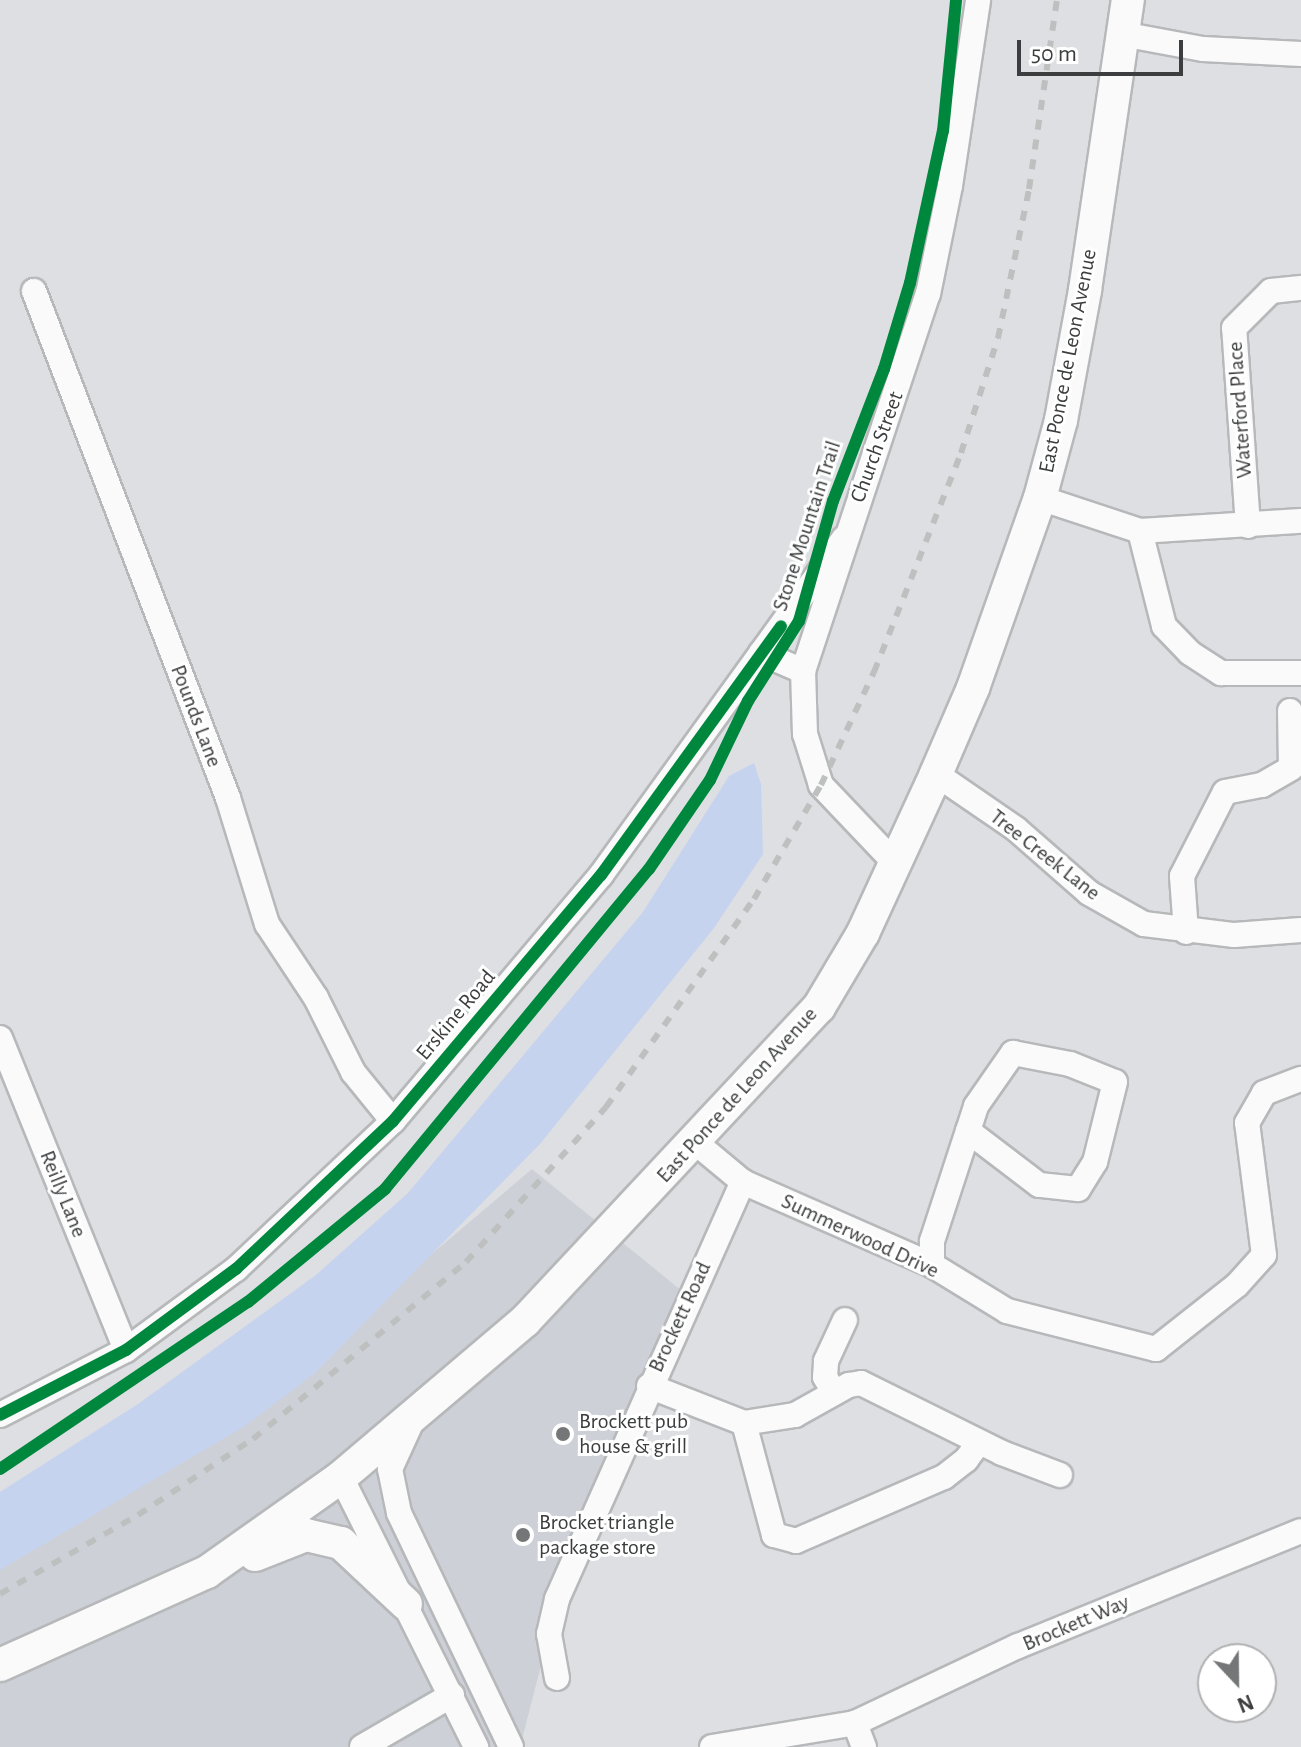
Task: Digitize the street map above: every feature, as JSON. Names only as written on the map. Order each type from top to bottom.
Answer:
[{"type":"main road","name":"East Ponce de Leon Avenue","points":[[0,1665],[207,1572],[341,1477],[525,1321],[696,1143],[819,1007],[863,933],[936,774],[973,688],[1040,498],[1061,420],[1085,290],[1128,0]]},
{"type":"main road","points":[[207,1572],[306,1535],[341,1543],[406,1604]]},
{"type":"street","name":"Church Street","points":[[895,863],[821,785],[805,734],[803,671],[844,538],[928,294],[950,186],[978,0]]},
{"type":"street","points":[[1122,34],[1203,49],[1301,54]]},
{"type":"street","name":"Waterford Place","points":[[1248,526],[1234,328],[1271,291],[1301,288]]},
{"type":"street","name":"Pounds Lane","points":[[34,291],[228,798],[267,924],[316,998],[353,1072],[393,1121]]},
{"type":"street","points":[[1040,498],[1140,531],[1301,521]]},
{"type":"street","points":[[1140,531],[1164,626],[1190,653],[1221,673],[1301,673]]},
{"type":"street","name":"Erskine Road","points":[[0,1415],[126,1350],[236,1269],[393,1121],[601,875],[844,538]]},
{"type":"street","points":[[761,653],[803,671]]},
{"type":"street","points":[[1186,932],[1182,876],[1225,792],[1262,785],[1291,768],[1290,711]]},
{"type":"street","name":"Tree Creek Lane","points":[[936,774],[1016,829],[1089,893],[1144,924],[1186,932],[1234,935],[1301,930]]},
{"type":"street","name":"Reilly Lane","points":[[0,1038],[126,1350]]},
{"type":"street","points":[[932,1265],[932,1241],[976,1106],[1013,1053],[1070,1064],[1115,1082],[1095,1162],[1078,1189],[1039,1185],[968,1131]]},
{"type":"street","name":"Summerwood Drive","points":[[696,1143],[743,1182],[932,1265],[1007,1311],[1156,1349],[1237,1285],[1264,1255],[1247,1123],[1264,1093],[1301,1079]]},
{"type":"street","name":"Brockett Road","points":[[557,1678],[549,1634],[557,1599],[649,1386],[743,1182]]},
{"type":"street","points":[[834,1393],[825,1377],[826,1361],[845,1320]]},
{"type":"street","points":[[649,1386],[744,1423],[795,1415],[834,1393],[861,1383],[979,1442],[1060,1475]]},
{"type":"street","points":[[416,1413],[390,1469],[399,1513],[511,1747]]},
{"type":"street","points":[[744,1423],[774,1535],[796,1541],[944,1477],[979,1442]]},
{"type":"street","points":[[341,1477],[476,1747]]},
{"type":"street","name":"Brockett Way","points":[[712,1747],[855,1723],[1018,1646],[1301,1531]]},
{"type":"street","points":[[362,1747],[452,1695]]},
{"type":"street","points":[[855,1723],[864,1747]]},
{"type":"shaded area","points":[[754,763],[761,784],[763,854],[714,928],[540,1144],[315,1373],[245,1426],[0,1570],[0,1492],[138,1404],[316,1275],[408,1193],[643,912],[729,776]]},
{"type":"shaded area","points":[[532,1169],[698,1304],[572,1545],[520,1747],[0,1747],[0,1539],[381,1297]]},
{"type":"railway","points":[[0,1594],[138,1515],[253,1439],[466,1262],[606,1107],[754,899],[821,785],[874,672],[961,453],[998,338],[1029,189],[1057,0]]},
{"type":"cycle path","name":"Stone Mountain Trail","points":[[0,1469],[248,1302],[385,1189],[649,869],[710,780],[748,701],[799,621],[833,501],[884,369],[910,283],[943,131],[956,0]]},
{"type":"cycle path","name":"Stone Mountain Trail","points":[[0,1415],[126,1350],[236,1269],[393,1121],[601,875],[781,626]]},
{"type":"place","name":"Brockett pub house & grill","points":[[563,1434]]},
{"type":"place","name":"Brocket triangle package store","points":[[523,1535]]}]
